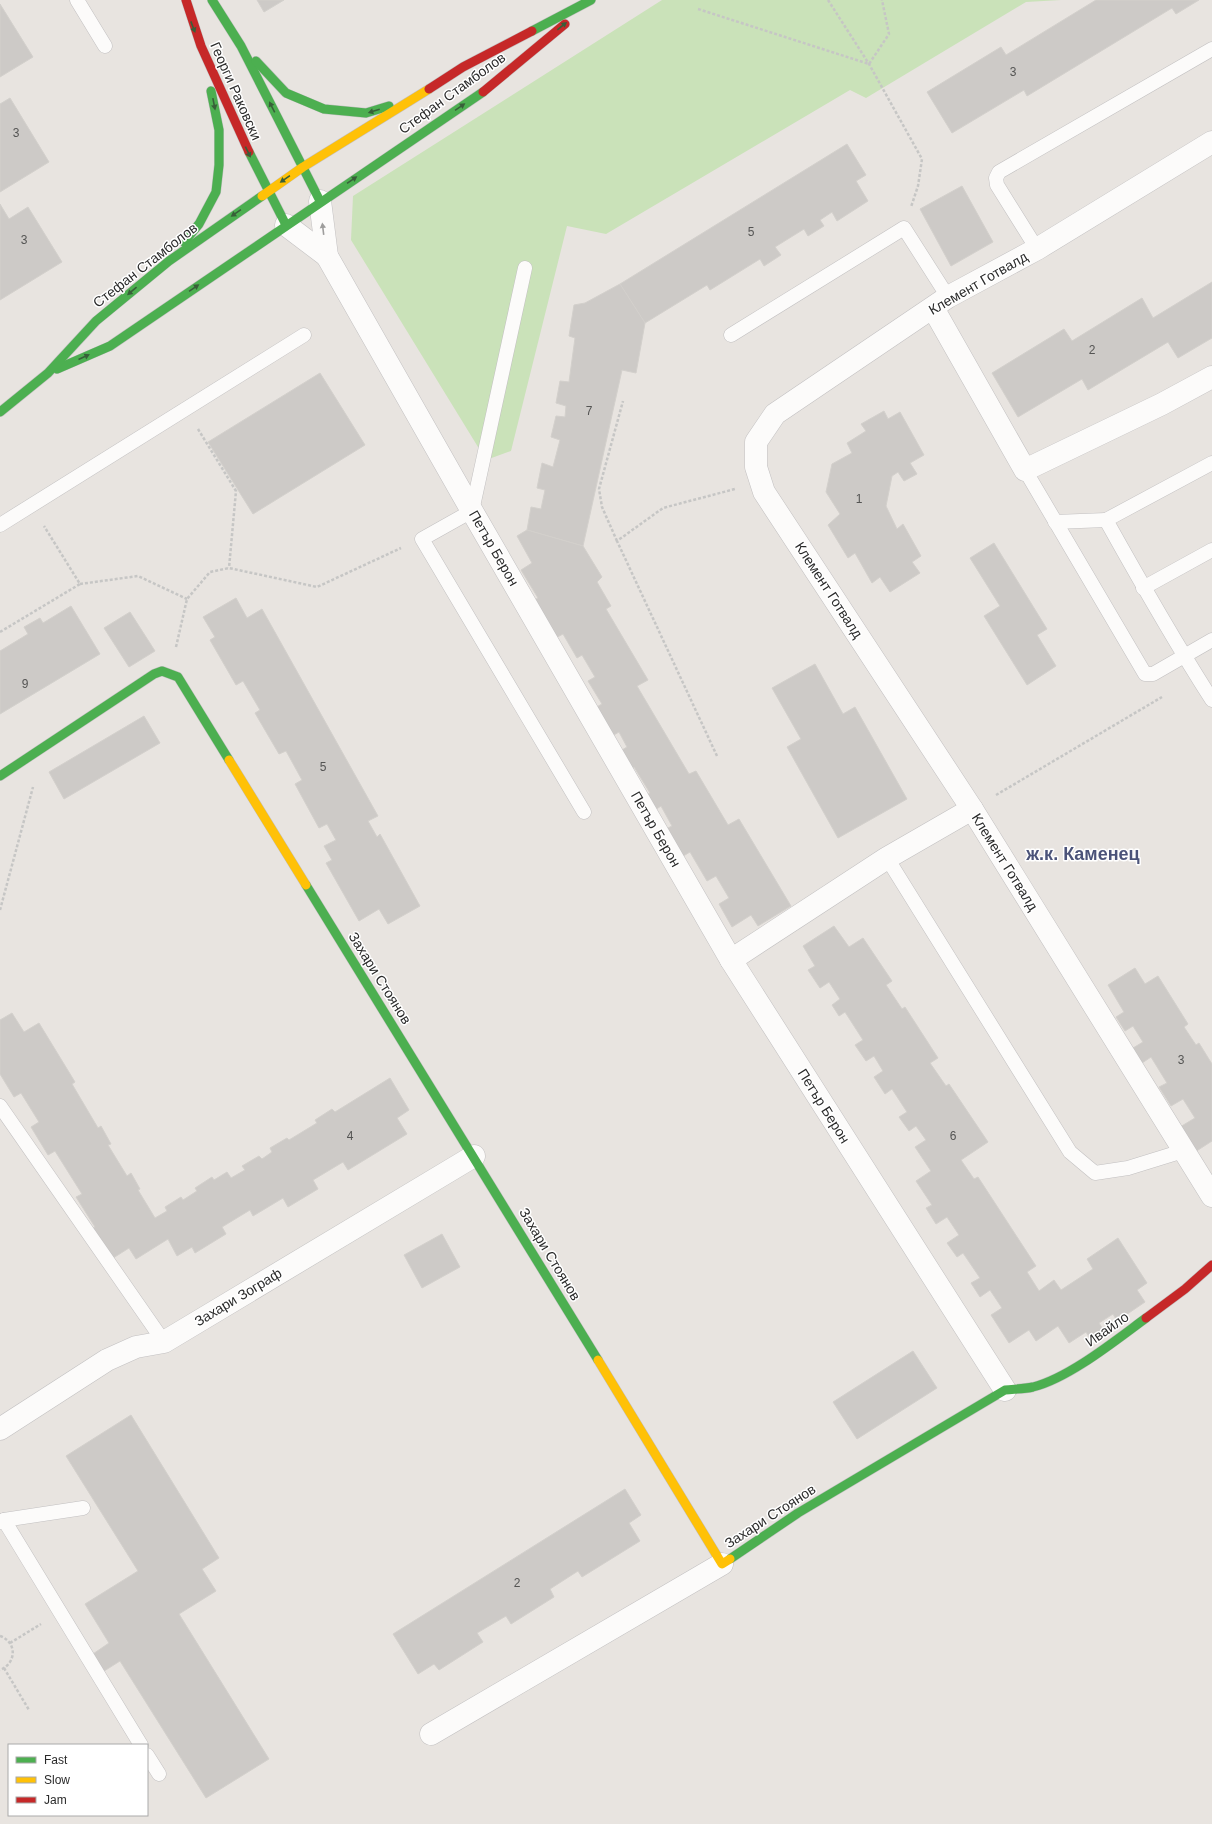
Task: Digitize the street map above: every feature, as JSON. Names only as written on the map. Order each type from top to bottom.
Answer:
[{"type":"street","name":"Георги Раковски","points":[[186,0],[190,21],[203,52],[268,191],[286,225]]},
{"type":"street","name":"Георги Раковски","points":[[212,0],[221,12],[241,46],[320,201]]},
{"type":"street","name":"Стефан Стамболов","points":[[0,412],[48,373],[96,321],[169,261],[268,191],[303,167],[463,67],[590,0]]},
{"type":"street","name":"Стефан Стамболов","points":[[48,373],[110,346],[320,201],[483,92],[594,0]]},
{"type":"street","points":[[241,46],[286,93],[324,109],[366,114],[412,100]]},
{"type":"street","points":[[169,261],[199,224],[216,192],[219,165],[219,130],[203,52]]},
{"type":"street","name":"Клемент Готвалд","points":[[1212,142],[1037,250],[940,303],[775,414],[756,442],[756,467],[764,492],[972,808],[1212,1196]]},
{"type":"street","name":"Петър Берон","points":[[320,201],[327,256],[472,511],[731,960],[1005,1390]]},
{"type":"street","name":"Петър Берон","points":[[286,225],[327,256]]},
{"type":"street","points":[[940,303],[1025,470],[1162,404],[1212,377]]},
{"type":"street","points":[[0,776],[44,749],[154,674],[162,671],[174,675]]},
{"type":"street","name":"Захари Стоянов","points":[[174,675],[474,1156],[722,1564],[798,1514],[1005,1390]]},
{"type":"street","points":[[731,960],[888,858],[972,808]]},
{"type":"street","name":"Захари Зограф","points":[[0,1429],[107,1360],[136,1347],[164,1342],[474,1156]]},
{"type":"street","name":"Ивайло","points":[[1005,1390],[1032,1387],[1055,1379],[1114,1342],[1185,1289],[1212,1265]]},
{"type":"street","points":[[432,1734],[722,1564]]},
{"type":"lane","points":[[77,0],[105,46]]},
{"type":"lane","points":[[1037,250],[996,185],[996,178],[999,172],[1212,49]]},
{"type":"lane","points":[[731,335],[904,228],[940,303]]},
{"type":"lane","points":[[525,268],[472,511],[422,539],[584,812]]},
{"type":"lane","points":[[0,524],[304,335]]},
{"type":"lane","points":[[1054,522],[1106,520],[1212,463]]},
{"type":"lane","points":[[1025,470],[1054,522],[1145,674],[1153,674],[1212,640]]},
{"type":"lane","points":[[1106,520],[1143,588],[1183,656],[1212,700]]},
{"type":"lane","points":[[1143,588],[1212,550]]},
{"type":"lane","points":[[888,858],[1070,1152],[1095,1173],[1128,1168],[1183,1151]]},
{"type":"lane","points":[[0,1106],[164,1342]]},
{"type":"lane","points":[[82,1508],[2,1521],[60,1612],[140,1744]]},
{"type":"lane","points":[[148,1756],[159,1774]]},
{"type":"path","points":[[828,0],[869,64],[922,159],[918,186],[904,228]]},
{"type":"path","points":[[869,64],[889,34],[882,0]]},
{"type":"path","points":[[698,9],[869,64]]},
{"type":"path","points":[[623,401],[599,488],[602,507],[717,756]]},
{"type":"path","points":[[186,409],[236,491],[229,568]]},
{"type":"path","points":[[617,541],[663,508],[761,482]]},
{"type":"path","points":[[31,505],[80,584]]},
{"type":"path","points":[[174,675],[187,599],[210,572],[229,568],[317,587],[422,539]]},
{"type":"path","points":[[0,632],[80,584],[138,576],[187,599]]},
{"type":"path","points":[[972,808],[1197,676]]},
{"type":"path","points":[[0,910],[44,749]]},
{"type":"path","points":[[10,1643],[60,1612]]},
{"type":"path","points":[[0,1636],[10,1643],[13,1651],[11,1661],[0,1670]]},
{"type":"path","points":[[4,1668],[29,1710]]},
{"type":"green space","points":[[662,0],[1061,0],[1026,2],[866,98],[850,90],[606,234],[567,226],[511,451],[486,460],[351,240],[353,196]]},
{"type":"building","points":[[257,0],[284,0],[264,12]]},
{"type":"building","points":[[1096,0],[1199,0],[1176,14],[1172,8],[1027,96],[1024,90],[952,133],[927,92],[1001,47],[1006,55]]},
{"type":"building","points":[[0,4],[33,57],[0,77]]},
{"type":"building","points":[[10,98],[49,162],[0,192],[0,104]]},
{"type":"building","points":[[847,144],[866,175],[856,181],[868,201],[837,221],[832,212],[820,220],[824,226],[808,236],[804,229],[775,247],[781,255],[764,266],[760,259],[710,290],[707,285],[645,323],[620,284]]},
{"type":"building","points":[[962,186],[993,242],[951,266],[920,209]]},
{"type":"building","points":[[0,204],[9,219],[28,207],[62,262],[0,300]]},
{"type":"building","points":[[1212,282],[1212,338],[1178,358],[1168,342],[1088,390],[1082,379],[1018,417],[992,373],[1064,329],[1072,341],[1142,298],[1153,318]]},
{"type":"building","points":[[620,284],[645,323],[636,373],[622,370],[583,546],[527,530],[531,507],[541,509],[545,490],[537,488],[542,463],[553,467],[560,440],[551,437],[556,416],[565,417],[566,406],[556,403],[560,381],[569,382],[575,338],[569,336],[574,305],[585,303]]},
{"type":"building","points":[[320,373],[365,445],[253,514],[208,442]]},
{"type":"building","points":[[884,411],[888,419],[900,412],[924,455],[910,463],[917,474],[904,481],[898,472],[892,476],[886,506],[897,529],[903,524],[921,556],[912,562],[920,573],[890,592],[880,577],[872,583],[855,553],[848,558],[828,525],[840,514],[826,492],[832,464],[852,453],[847,443],[866,431],[861,424]]},
{"type":"building","points":[[527,530],[583,546],[602,577],[597,582],[611,606],[606,609],[648,680],[637,686],[689,774],[696,771],[728,825],[739,819],[791,906],[758,926],[751,915],[732,927],[719,904],[729,898],[716,876],[707,881],[690,852],[680,858],[664,830],[672,826],[661,806],[652,812],[643,797],[650,793],[634,767],[628,771],[617,753],[627,747],[619,732],[612,736],[595,708],[602,704],[588,681],[595,677],[582,655],[577,658],[563,634],[552,640],[529,603],[538,598],[521,570],[532,563],[517,536]]},
{"type":"building","points":[[994,543],[1047,629],[1037,635],[1056,666],[1027,685],[984,616],[1000,606],[970,558]]},
{"type":"building","points":[[236,598],[247,618],[262,609],[378,816],[368,821],[377,837],[380,834],[420,906],[388,924],[379,909],[359,921],[326,863],[332,860],[324,846],[336,840],[327,824],[319,828],[295,784],[302,780],[286,751],[279,754],[255,713],[260,710],[243,681],[236,685],[210,640],[215,637],[203,617]]},
{"type":"building","points":[[71,606],[100,654],[0,714],[0,651],[28,634],[24,627],[40,618],[43,623]]},
{"type":"building","points":[[130,612],[155,651],[129,667],[104,628]]},
{"type":"building","points":[[815,664],[843,714],[855,707],[907,799],[838,838],[787,747],[801,739],[772,688]]},
{"type":"building","points":[[144,716],[160,743],[64,799],[49,772]]},
{"type":"building","points":[[834,926],[849,947],[863,938],[892,981],[886,985],[902,1009],[905,1007],[938,1058],[930,1063],[946,1086],[949,1084],[988,1142],[961,1160],[974,1179],[978,1177],[1036,1266],[1027,1272],[1039,1291],[1054,1280],[1061,1290],[1093,1269],[1087,1259],[1118,1238],[1147,1283],[1137,1290],[1145,1302],[1117,1321],[1113,1314],[1099,1323],[1104,1331],[1091,1340],[1086,1332],[1069,1343],[1058,1326],[1036,1341],[1029,1330],[1009,1343],[991,1315],[1002,1308],[990,1290],[980,1297],[971,1283],[980,1278],[963,1253],[957,1257],[947,1243],[959,1235],[947,1217],[936,1224],[926,1208],[932,1205],[916,1181],[931,1171],[915,1147],[926,1140],[916,1126],[909,1131],[899,1117],[907,1112],[892,1089],[885,1094],[874,1077],[883,1071],[874,1056],[866,1061],[855,1045],[863,1040],[845,1012],[839,1016],[832,1005],[840,999],[829,982],[820,988],[808,970],[815,966],[803,946]]},
{"type":"building","points":[[1135,968],[1145,984],[1158,976],[1188,1024],[1184,1027],[1196,1045],[1199,1043],[1212,1064],[1212,1141],[1195,1152],[1180,1127],[1195,1118],[1183,1099],[1171,1106],[1159,1087],[1167,1083],[1151,1057],[1142,1063],[1133,1048],[1143,1042],[1133,1026],[1125,1031],[1116,1017],[1124,1012],[1108,985]]},
{"type":"building","points":[[12,1013],[24,1032],[39,1023],[75,1082],[72,1084],[98,1128],[101,1126],[111,1144],[108,1145],[127,1176],[131,1173],[140,1189],[138,1190],[155,1218],[167,1211],[165,1207],[181,1197],[183,1200],[197,1191],[195,1188],[212,1177],[214,1180],[227,1172],[231,1178],[245,1170],[242,1166],[259,1156],[262,1159],[272,1152],[270,1148],[287,1138],[289,1140],[317,1123],[315,1120],[332,1109],[335,1112],[390,1078],[409,1110],[397,1118],[407,1134],[348,1170],[343,1162],[313,1180],[318,1189],[288,1207],[283,1198],[253,1216],[250,1210],[222,1227],[226,1234],[195,1253],[192,1247],[177,1256],[168,1239],[136,1259],[129,1248],[110,1260],[92,1229],[95,1227],[76,1197],[82,1194],[55,1151],[48,1155],[31,1127],[39,1122],[21,1093],[14,1097],[0,1074],[0,1020]]},
{"type":"building","points":[[442,1234],[460,1267],[422,1288],[404,1255]]},
{"type":"building","points":[[913,1351],[937,1388],[857,1439],[833,1402]]},
{"type":"building","points":[[131,1415],[219,1558],[202,1569],[216,1591],[179,1614],[269,1759],[206,1798],[120,1661],[101,1673],[90,1656],[109,1643],[85,1604],[138,1571],[66,1456]]},
{"type":"building","points":[[625,1489],[641,1515],[629,1523],[640,1541],[582,1577],[578,1571],[550,1589],[554,1597],[511,1624],[506,1616],[477,1633],[483,1642],[439,1670],[434,1664],[418,1674],[393,1634]]},
{"type":"traffic: fast","points":[[212,0],[241,46],[320,201]]},
{"type":"traffic: fast","points":[[532,31],[591,0]]},
{"type":"traffic: fast","points":[[256,61],[286,93],[324,109],[366,113],[389,106]]},
{"type":"traffic: fast","points":[[184,242],[199,224],[216,192],[219,165],[219,130],[211,91]]},
{"type":"traffic: fast","points":[[57,369],[110,346],[483,92]]},
{"type":"traffic: fast","points":[[249,152],[286,225]]},
{"type":"traffic: fast","points":[[0,412],[48,373],[96,321],[169,261],[262,196]]},
{"type":"traffic: fast","points":[[0,776],[154,674],[162,671],[178,677],[229,760]]},
{"type":"traffic: fast","points":[[306,885],[598,1360]]},
{"type":"traffic: fast","points":[[730,1559],[798,1513],[1005,1390],[1033,1387],[1062,1376],[1107,1347],[1146,1318]]},
{"type":"traffic: slow","points":[[262,196],[303,167],[429,89]]},
{"type":"traffic: slow","points":[[229,760],[306,885]]},
{"type":"traffic: slow","points":[[598,1360],[722,1564],[730,1559]]},
{"type":"traffic: jam","points":[[186,0],[201,46],[249,152]]},
{"type":"traffic: jam","points":[[483,92],[565,24]]},
{"type":"traffic: jam","points":[[429,89],[463,67],[532,31]]},
{"type":"traffic: jam","points":[[1146,1318],[1185,1289],[1212,1265]]},
{"type":"district","name":"ж.к. Каменец","points":[[1083,854]]}]
